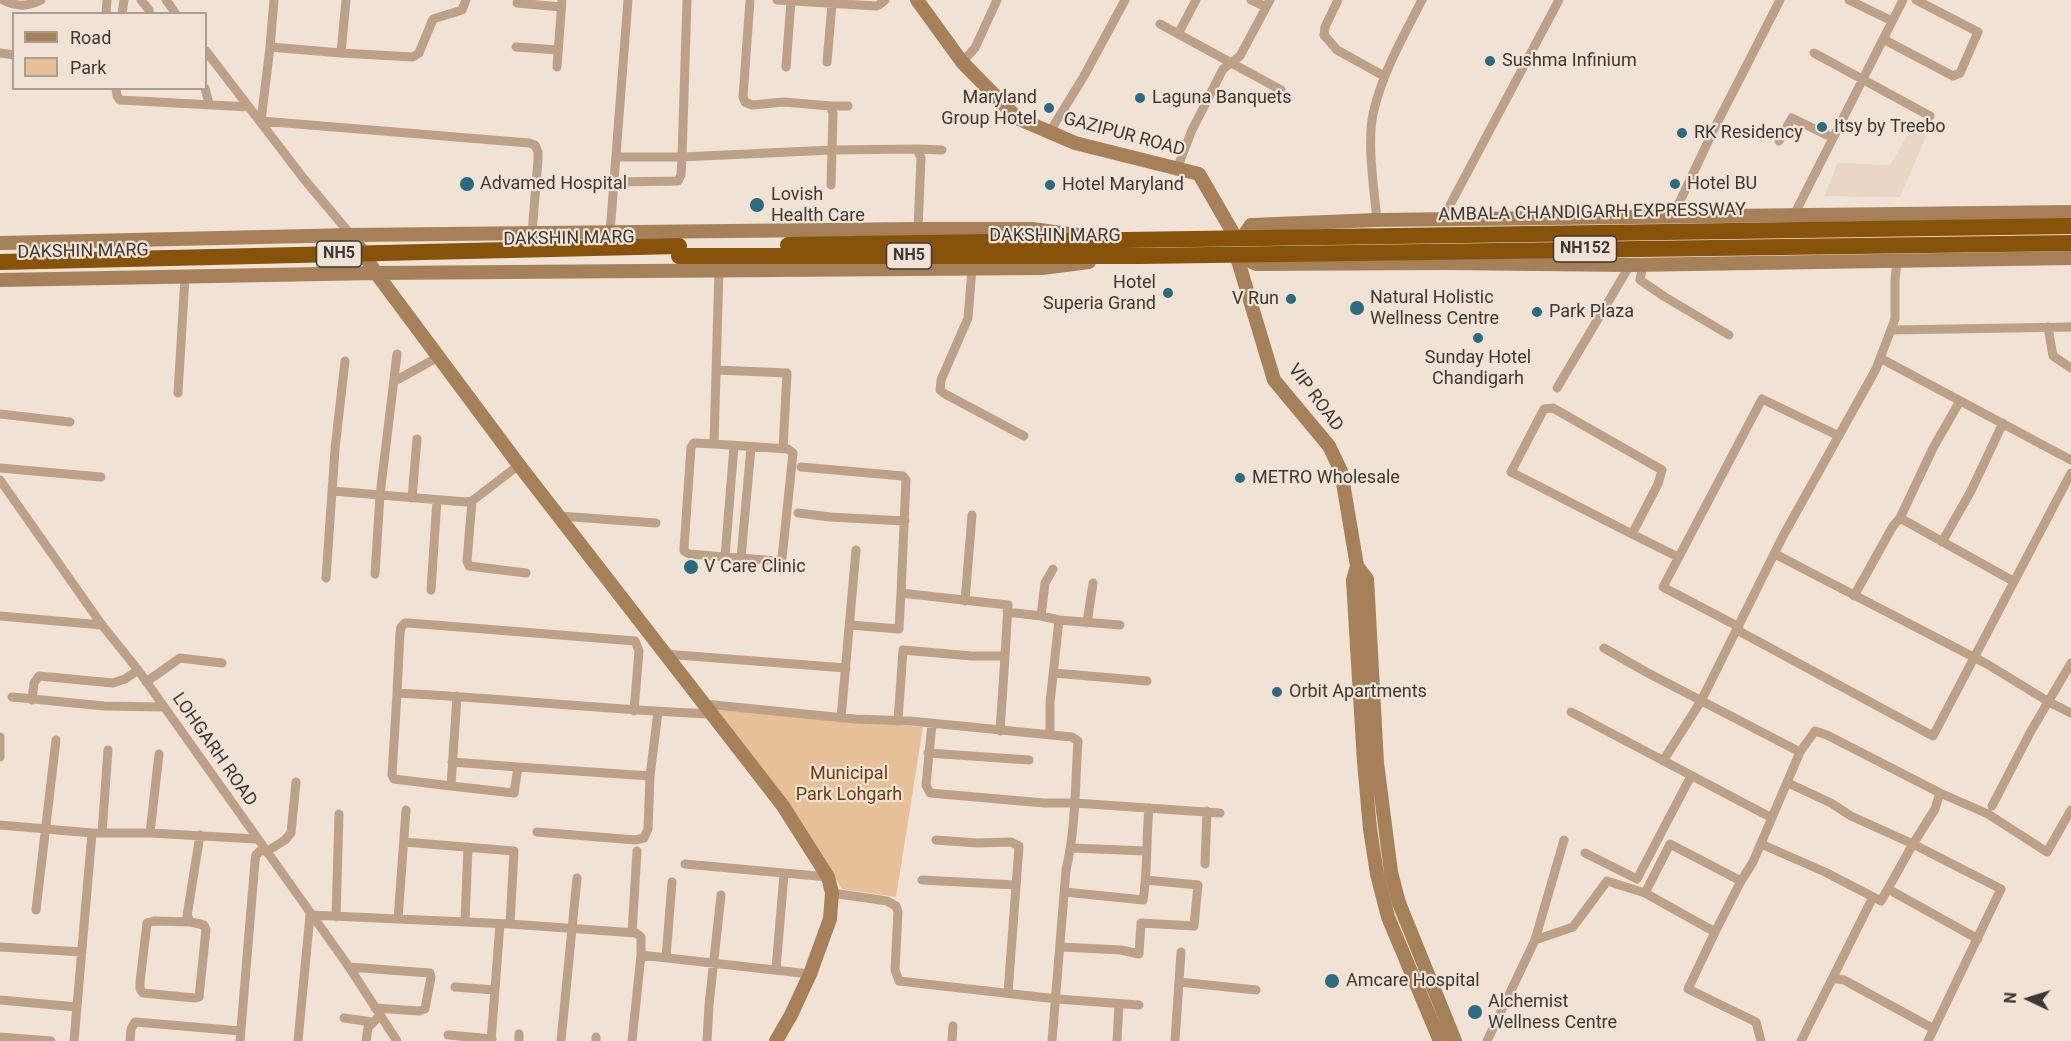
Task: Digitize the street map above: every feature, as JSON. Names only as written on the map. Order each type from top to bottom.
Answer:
[{"type":"highway","points":[[2038,226],[2051,212]]},
{"type":"highway","name":"AMBALA CHANDIGARH EXPRESSWAY","points":[[1139,255],[1238,243],[2071,226]]},
{"type":"highway","name":"AMBALA CHANDIGARH EXPRESSWAY","points":[[1113,240],[1238,243],[2071,243]]},
{"type":"highway","name":"NH5","points":[[0,262],[679,251],[1113,240]]},
{"type":"highway","points":[[2031,244],[2049,259]]},
{"type":"highway","name":"DAKSHIN MARG","points":[[0,273],[679,251],[1139,255]]},
{"type":"street","points":[[3,0],[22,6],[41,0]]},
{"type":"street","points":[[261,121],[274,0]]},
{"type":"street","points":[[341,53],[346,0]]},
{"type":"street","points":[[270,47],[413,57],[419,52],[433,19],[462,10],[466,0]]},
{"type":"street","points":[[610,233],[628,0]]},
{"type":"street","points":[[615,182],[678,181],[681,175],[687,0]]},
{"type":"street","points":[[750,0],[743,97],[745,102],[752,105],[784,102],[848,106]]},
{"type":"street","points":[[777,0],[876,6],[885,0]]},
{"type":"street","points":[[962,62],[975,48],[997,0]]},
{"type":"street","points":[[1049,133],[1084,76],[1125,0]]},
{"type":"street","points":[[1178,34],[1196,0]]},
{"type":"street","points":[[1177,169],[1192,130],[1223,69],[1240,56],[1268,4],[1251,0]]},
{"type":"street","points":[[1338,0],[1325,27],[1324,35],[1337,50],[1384,76]]},
{"type":"street","points":[[1377,220],[1372,168],[1373,116],[1384,76],[1422,0]]},
{"type":"street","points":[[1442,220],[1559,0]]},
{"type":"street","points":[[1674,216],[1713,131],[1780,0]]},
{"type":"street","points":[[1850,0],[1892,21]]},
{"type":"street","points":[[1794,215],[1903,0]]},
{"type":"street","points":[[1883,39],[1953,76],[1960,73],[1978,32],[1916,0]]},
{"type":"street","points":[[786,67],[790,1]]},
{"type":"street","points":[[516,3],[562,3],[557,67]]},
{"type":"street","points":[[827,62],[832,3]]},
{"type":"street","name":"GAZIPUR ROAD","points":[[923,3],[962,62],[1017,118],[1075,143],[1199,174],[1238,243]]},
{"type":"street","points":[[1160,24],[1281,90]]},
{"type":"street","points":[[516,47],[558,50]]},
{"type":"street","points":[[207,52],[304,179],[351,235],[376,273],[519,465],[783,806],[828,877],[832,893],[830,919],[810,974],[776,1041]]},
{"type":"street","points":[[1814,53],[1930,116]]},
{"type":"street","points":[[116,90],[120,100],[249,107]]},
{"type":"street","points":[[206,90],[209,104]]},
{"type":"street","points":[[830,106],[833,113],[831,185]]},
{"type":"street","points":[[1779,141],[1792,118],[1833,138]]},
{"type":"street","points":[[261,121],[529,142],[535,145],[538,152],[531,233]]},
{"type":"street","points":[[917,149],[921,158],[918,230]]},
{"type":"street","points":[[617,157],[682,157],[832,150],[942,150]]},
{"type":"street","points":[[2071,212],[1377,220],[1251,225],[1238,243],[1256,264],[1444,262],[1636,264],[2071,258]]},
{"type":"street","name":"DAKSHIN MARG","points":[[0,243],[351,235],[1032,229],[1113,240]]},
{"type":"street","name":"VIP ROAD","points":[[1238,243],[1274,380],[1329,446],[1341,471],[1357,566]]},
{"type":"street","name":"NH152","points":[[0,280],[718,269],[1042,268],[1139,255]]},
{"type":"street","points":[[1663,761],[1701,700],[1774,554],[1880,358],[1895,319],[1897,261]]},
{"type":"street","points":[[1636,264],[1640,280],[1728,335]]},
{"type":"street","points":[[1557,387],[1636,264]]},
{"type":"street","points":[[714,444],[718,269]]},
{"type":"street","points":[[972,269],[968,318],[941,380],[940,390],[1024,436]]},
{"type":"street","points":[[178,393],[185,277]]},
{"type":"street","points":[[2048,327],[2053,356],[2071,368]]},
{"type":"street","points":[[1891,330],[2071,327]]},
{"type":"street","points":[[375,574],[380,495],[397,354]]},
{"type":"street","points":[[395,381],[440,356]]},
{"type":"street","points":[[1880,358],[2071,460]]},
{"type":"street","points":[[326,578],[345,361]]},
{"type":"street","points":[[716,370],[787,373],[783,448]]},
{"type":"street","points":[[1839,436],[1762,399],[1663,587],[1933,736],[2071,473]]},
{"type":"street","points":[[1854,596],[1893,526],[1900,518],[1933,448],[1960,401]]},
{"type":"street","points":[[1632,534],[1658,484],[1662,470],[1553,408],[1544,409],[1511,472],[1632,534],[1678,557]]},
{"type":"street","points":[[0,414],[70,422]]},
{"type":"street","points":[[1942,542],[1971,491],[2003,423]]},
{"type":"street","points":[[412,498],[417,439]]},
{"type":"street","points":[[694,443],[714,444],[792,450],[782,558],[777,561],[689,554],[684,551],[691,447],[694,443]]},
{"type":"street","points":[[725,557],[734,446]]},
{"type":"street","points":[[741,558],[750,447]]},
{"type":"street","points":[[332,491],[472,501],[519,465]]},
{"type":"street","points":[[801,467],[903,476],[906,480],[899,630],[850,625]]},
{"type":"street","points":[[0,468],[101,477]]},
{"type":"street","name":"LOHGARH ROAD","points":[[0,480],[102,625],[138,670],[348,967],[397,1041]]},
{"type":"street","points":[[431,590],[437,500]]},
{"type":"street","points":[[472,501],[467,561],[469,566],[526,573]]},
{"type":"street","points":[[798,513],[905,521]]},
{"type":"street","points":[[965,600],[972,515]]},
{"type":"street","points":[[559,516],[656,523]]},
{"type":"street","points":[[1900,518],[2013,581]]},
{"type":"street","points":[[841,718],[856,550]]},
{"type":"street","points":[[1774,554],[1974,657],[2071,713]]},
{"type":"street","points":[[1357,566],[1367,579],[1377,763],[1391,872],[1399,903],[1455,1041]]},
{"type":"street","points":[[1357,566],[1353,580],[1370,829],[1377,874],[1388,917],[1440,1041]]},
{"type":"street","points":[[1041,616],[1045,583],[1053,569]]},
{"type":"street","points":[[1087,623],[1093,583]]},
{"type":"street","points":[[901,593],[1008,605],[1000,731]]},
{"type":"street","points":[[1007,612],[1059,620],[1120,625]]},
{"type":"street","points":[[0,616],[102,625]]},
{"type":"street","points":[[1050,735],[1050,703],[1059,620]]},
{"type":"street","points":[[518,767],[514,793],[408,782],[392,778],[400,633],[405,623],[635,641],[639,651],[634,711]]},
{"type":"street","points":[[1604,648],[1800,752]]},
{"type":"street","points":[[898,721],[903,650],[972,656],[1005,656]]},
{"type":"street","points":[[664,654],[846,668]]},
{"type":"street","points":[[146,682],[180,658],[222,663]]},
{"type":"street","points":[[1992,806],[2031,731],[2071,663]]},
{"type":"street","points":[[32,700],[34,683],[39,676],[113,683],[125,679],[138,670]]},
{"type":"street","points":[[1054,673],[1148,681]]},
{"type":"street","points":[[397,693],[634,711],[709,709],[910,721],[1072,737],[1078,741],[1076,803],[1066,870],[1052,1041]]},
{"type":"street","points":[[450,786],[457,696]]},
{"type":"street","points":[[12,697],[104,706],[164,707]]},
{"type":"street","points":[[537,832],[640,840],[644,838],[648,829],[650,776],[658,712]]},
{"type":"street","points":[[1572,712],[1772,818]]},
{"type":"street","points":[[932,724],[926,785],[930,793],[1220,813]]},
{"type":"street","points":[[1761,1041],[1755,1022],[1688,989],[1741,881],[1753,862],[1800,752],[1815,731],[1940,793],[1988,814],[2047,852],[2071,810]]},
{"type":"street","points":[[0,737],[0,757]]},
{"type":"street","points":[[36,910],[56,740]]},
{"type":"street","points":[[74,1041],[82,952],[108,750]]},
{"type":"street","points":[[928,753],[1029,759]]},
{"type":"street","points":[[150,833],[159,754]]},
{"type":"street","points":[[452,762],[650,776]]},
{"type":"street","points":[[1585,853],[1637,879],[1691,776]]},
{"type":"street","points":[[130,1041],[131,1029],[135,1022],[240,1036],[255,861],[258,851],[285,840],[291,833],[296,782]]},
{"type":"street","points":[[1788,783],[2001,889],[1928,1041]]},
{"type":"street","points":[[1761,843],[1881,901],[1935,809],[1940,793]]},
{"type":"street","points":[[1065,892],[1143,900],[1149,808]]},
{"type":"street","points":[[398,919],[406,810]]},
{"type":"street","points":[[1205,864],[1207,811]]},
{"type":"street","points":[[336,916],[339,814]]},
{"type":"street","points":[[0,830],[0,825],[97,833],[256,838]]},
{"type":"street","points":[[191,922],[154,921],[147,923],[140,982],[140,989],[143,993],[199,997],[206,930],[204,925],[187,919],[187,909],[200,835]]},
{"type":"street","points":[[936,840],[976,843],[1011,842],[1018,846],[1008,993]]},
{"type":"street","points":[[1486,1041],[1535,940],[1564,840]]},
{"type":"street","points":[[404,842],[514,850],[495,990],[491,1040],[448,1035]]},
{"type":"street","points":[[1645,893],[1670,844],[1741,881]]},
{"type":"street","points":[[465,922],[468,847]]},
{"type":"street","points":[[1071,848],[1146,851]]},
{"type":"street","points":[[632,933],[637,851]]},
{"type":"street","points":[[685,864],[828,877]]},
{"type":"street","points":[[776,969],[784,874]]},
{"type":"street","points":[[561,1041],[577,878]]},
{"type":"street","points":[[922,880],[1016,885]]},
{"type":"street","points":[[1061,947],[1139,954],[1141,923],[1194,926],[1198,885],[1146,880]]},
{"type":"street","points":[[1535,940],[1573,927],[1607,881],[1645,893],[1715,933]]},
{"type":"street","points":[[666,958],[672,882]]},
{"type":"street","points":[[1888,889],[1978,939]]},
{"type":"street","points":[[832,893],[887,901],[896,906],[898,912],[895,970],[899,981],[1057,999],[1139,1005]]},
{"type":"street","points":[[707,1041],[708,1005],[721,895]]},
{"type":"street","points":[[1801,1041],[1873,897]]},
{"type":"street","points":[[298,1041],[310,915],[505,924],[632,933],[641,937],[632,1041]]},
{"type":"street","points":[[1401,951],[1414,941]]},
{"type":"street","points":[[0,947],[82,952]]},
{"type":"street","points":[[1175,1041],[1181,952]]},
{"type":"street","points":[[641,955],[810,974]]},
{"type":"street","points":[[348,967],[430,973],[425,1009],[378,1012],[368,1028],[366,1041]]},
{"type":"street","points":[[1833,978],[1844,980],[1934,1029]]},
{"type":"street","points":[[1179,982],[1256,990]]},
{"type":"street","points":[[456,987],[495,990]]},
{"type":"street","points":[[0,1000],[77,1007]]},
{"type":"street","points":[[1117,1041],[1119,1004]]},
{"type":"street","points":[[344,1018],[372,1022]]},
{"type":"street","points":[[952,1041],[953,1026]]},
{"type":"street","points":[[0,1037],[51,1041]]},
{"type":"shaded area","points":[[1916,121],[1931,125],[1900,197],[1824,196],[1838,163],[1890,165]]},
{"type":"green space","name":"Municipal Park Lohgarh","points":[[716,710],[923,727],[896,897],[842,889],[777,790]]},
{"type":"place","name":"Sushma Infinium","points":[[1490,61]]},
{"type":"place","name":"Laguna Banquets","points":[[1140,98]]},
{"type":"place","name":"Maryland Group Hotel","points":[[1049,108]]},
{"type":"place","name":"Itsy by Treebo","points":[[1822,127]]},
{"type":"place","name":"RK Residency","points":[[1682,133]]},
{"type":"place","name":"Advamed Hospital","points":[[467,184]]},
{"type":"place","name":"Hotel BU","points":[[1675,184]]},
{"type":"place","name":"Hotel Maryland","points":[[1050,185]]},
{"type":"place","name":"Lovish Health Care","points":[[757,205]]},
{"type":"place","name":"Hotel Superia Grand","points":[[1168,293]]},
{"type":"place","name":"V Run","points":[[1291,299]]},
{"type":"place","name":"Natural Holistic Wellness Centre","points":[[1357,308]]},
{"type":"place","name":"Park Plaza","points":[[1537,312]]},
{"type":"place","name":"Sunday Hotel Chandigarh","points":[[1478,338]]},
{"type":"place","name":"METRO Wholesale","points":[[1240,478]]},
{"type":"place","name":"V Care Clinic","points":[[691,567]]},
{"type":"place","name":"Orbit Apartments","points":[[1277,692]]},
{"type":"place","name":"Amcare Hospital","points":[[1332,981]]},
{"type":"place","name":"Alchemist Wellness Centre","points":[[1475,1012]]}]
